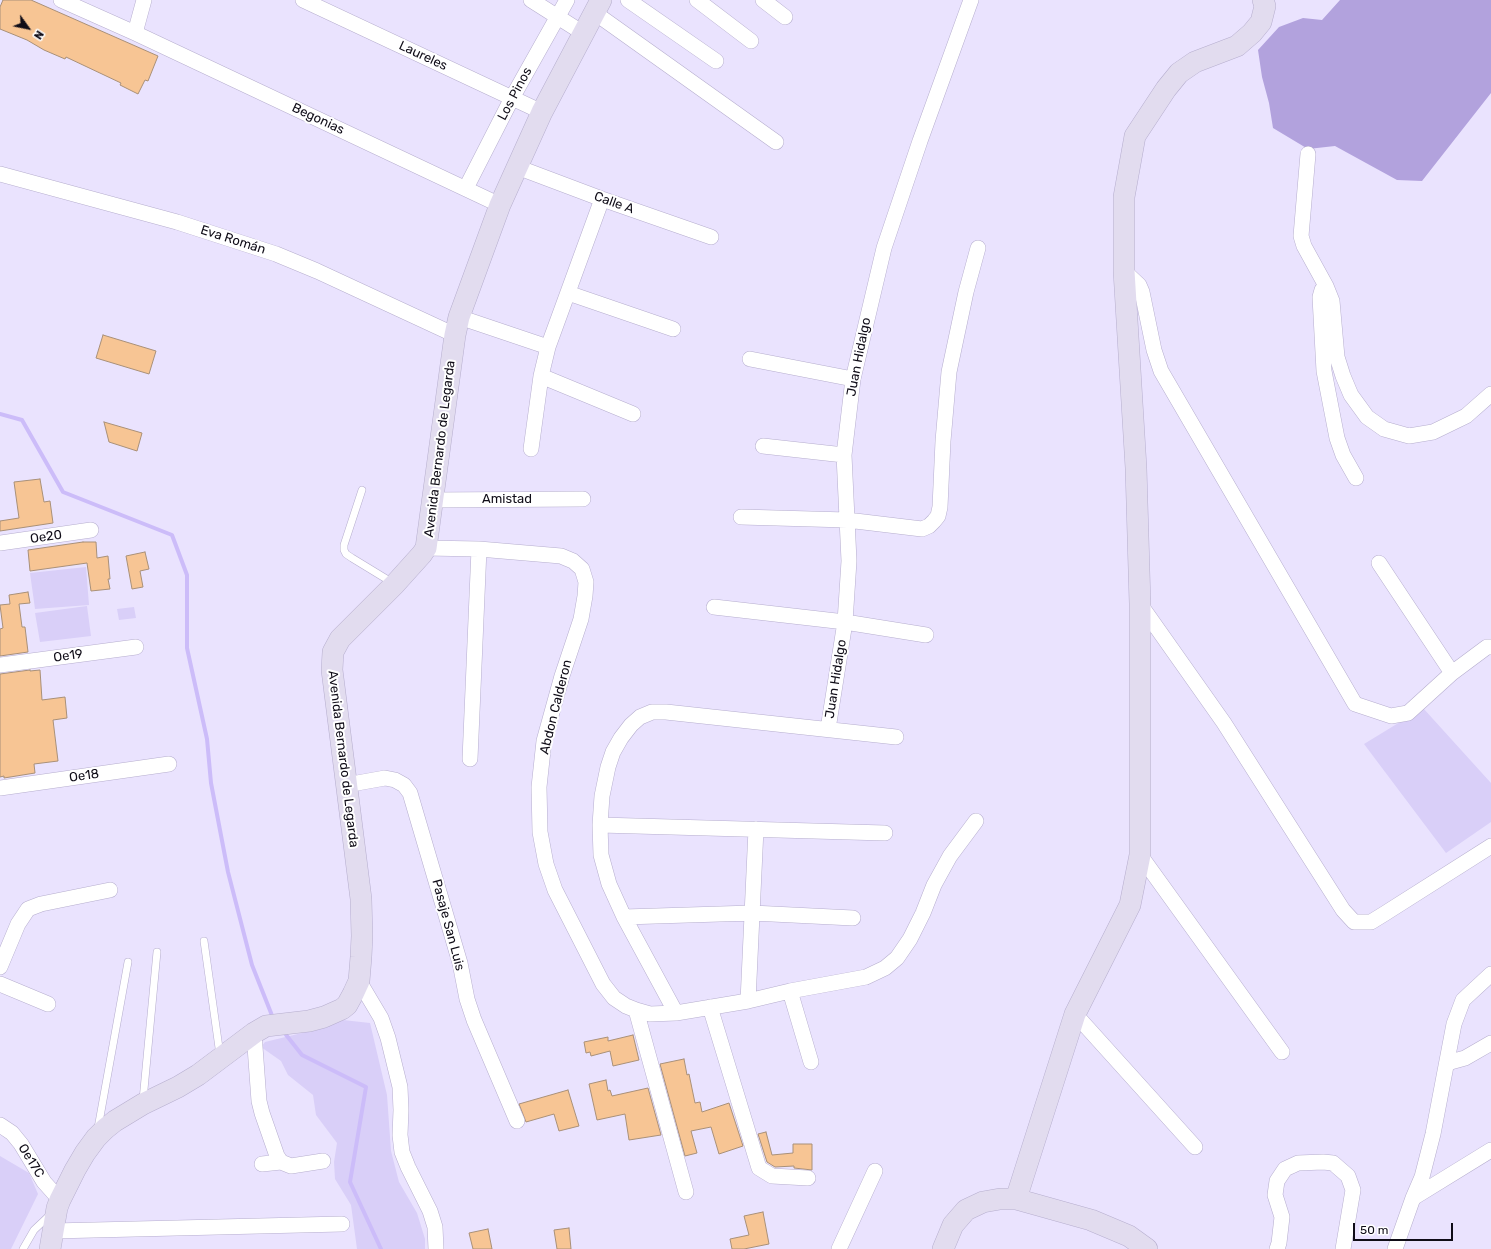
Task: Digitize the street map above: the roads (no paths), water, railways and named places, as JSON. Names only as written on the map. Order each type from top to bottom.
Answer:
[{"type":"street","name":"Begonias","points":[[62,0],[500,205]]},
{"type":"street","points":[[135,33],[144,0]]},
{"type":"street","name":"Laureles","points":[[303,0],[542,112]]},
{"type":"street","points":[[531,0],[583,33]]},
{"type":"street","name":"Los Pinos","points":[[466,188],[512,98],[567,0]]},
{"type":"street","points":[[628,0],[716,61]]},
{"type":"street","points":[[697,0],[751,41]]},
{"type":"street","points":[[763,0],[785,17]]},
{"type":"street","name":"Juan Hidalgo","points":[[828,730],[845,622],[848,561],[844,455],[853,379],[884,248],[923,133],[971,0]]},
{"type":"street","points":[[1016,1199],[1075,1014],[1130,905],[1140,855],[1140,604],[1136,468],[1124,271],[1124,197],[1135,136],[1166,89],[1179,73],[1195,62],[1237,46],[1252,33],[1261,22],[1265,6],[1264,0]]},
{"type":"street","points":[[598,6],[776,142]]},
{"type":"street","name":"Avenida Bernardo de Legarda","points":[[260,1030],[309,1021],[324,1017],[342,1009],[350,1000],[358,981],[362,936],[361,899],[332,670],[333,652],[340,639],[395,584],[426,548],[457,326],[500,205],[542,112],[598,6]]},
{"type":"street","points":[[1308,154],[1301,236],[1304,246],[1326,286],[1332,301],[1336,357],[1351,395],[1367,417],[1384,429],[1409,436],[1433,432],[1466,416],[1491,394]]},
{"type":"street","name":"Calle A","points":[[517,167],[602,200],[711,237]]},
{"type":"street","name":"Eva Román","points":[[0,174],[178,222],[276,254],[457,326],[548,347]]},
{"type":"street","points":[[531,449],[541,376],[548,347],[602,200]]},
{"type":"street","points":[[741,517],[847,520],[922,529],[929,526],[938,516],[940,507],[943,441],[949,372],[966,292],[978,248]]},
{"type":"street","points":[[1124,271],[1139,285],[1142,292],[1154,350],[1161,371],[1354,704],[1391,716],[1408,713],[1452,673],[1486,647],[1491,647]]},
{"type":"street","points":[[1326,286],[1320,297],[1324,371],[1337,438],[1343,455],[1356,478]]},
{"type":"street","points":[[568,293],[673,329]]},
{"type":"street","points":[[750,359],[853,379]]},
{"type":"street","points":[[541,376],[634,414]]},
{"type":"street","points":[[763,446],[844,455]]},
{"type":"street","name":"Amistad","points":[[432,500],[583,499]]},
{"type":"street","name":"Oe20","points":[[0,543],[92,530]]},
{"type":"street","name":"Abdon Calderon","points":[[426,548],[479,549],[561,556],[573,561],[582,569],[586,582],[585,596],[580,619],[544,741],[539,787],[540,832],[546,864],[555,890],[587,955],[603,984],[614,998],[636,1010],[650,1014],[676,1013],[748,1001],[790,991],[866,977],[884,968],[897,958],[910,939],[934,886],[950,856],[976,821]]},
{"type":"street","points":[[470,760],[479,549]]},
{"type":"street","points":[[1379,563],[1452,673]]},
{"type":"street","points":[[1140,604],[1224,723],[1343,910],[1354,922],[1371,922],[1491,846]]},
{"type":"street","points":[[714,607],[845,622],[926,635]]},
{"type":"street","name":"Oe19","points":[[0,665],[136,647]]},
{"type":"street","points":[[676,1013],[624,917],[609,884],[601,855],[600,825],[602,796],[608,767],[613,752],[631,725],[640,717],[652,712],[666,712],[896,737]]},
{"type":"street","name":"Oe18","points":[[0,788],[169,764]]},
{"type":"street","name":"Pasaje San Luis","points":[[346,785],[385,778],[395,780],[404,785],[410,793],[456,949],[472,1013],[517,1121]]},
{"type":"street","points":[[600,825],[885,833]]},
{"type":"street","points":[[748,1001],[756,829]]},
{"type":"street","points":[[1140,855],[1282,1052]]},
{"type":"street","points":[[0,967],[18,924],[28,909],[41,904],[110,890]]},
{"type":"street","points":[[624,917],[752,913],[853,918]]},
{"type":"street","points":[[1395,1249],[1422,1177],[1433,1134],[1454,1024],[1463,1000],[1491,974]]},
{"type":"street","points":[[358,981],[381,1018],[388,1038],[400,1087],[400,1136],[402,1152],[430,1211],[435,1227],[436,1249]]},
{"type":"street","points":[[0,984],[48,1004]]},
{"type":"street","points":[[790,991],[811,1062]]},
{"type":"street","points":[[710,1007],[759,1168],[772,1176],[808,1178]]},
{"type":"street","points":[[636,1010],[686,1192]]},
{"type":"street","points":[[1075,1014],[1195,1147]]},
{"type":"street","points":[[260,1030],[221,1059],[178,1087],[143,1104],[115,1121],[96,1138],[75,1170],[59,1204],[51,1240],[342,1224]]},
{"type":"street","points":[[260,1030],[260,1107],[273,1146],[281,1162]]},
{"type":"street","points":[[1446,1064],[1465,1058],[1491,1043]]},
{"type":"street","name":"Oe17C","points":[[0,1125],[12,1133],[22,1144],[44,1182],[59,1204]]},
{"type":"street","points":[[1413,1198],[1491,1150]]},
{"type":"street","points":[[262,1164],[281,1162],[298,1166],[323,1160]]},
{"type":"street","points":[[1277,1249],[1282,1216],[1275,1196],[1277,1181],[1285,1169],[1298,1163],[1323,1162],[1333,1163],[1348,1176],[1353,1190],[1344,1249]]},
{"type":"street","points":[[839,1249],[875,1171]]},
{"type":"street","points":[[943,1249],[953,1225],[966,1210],[991,1200],[1016,1199],[1091,1220],[1129,1236],[1147,1249]]},
{"type":"lane","points":[[362,490],[344,545],[344,550],[346,554],[352,558],[395,584]]},
{"type":"lane","points":[[204,941],[221,1059]]},
{"type":"lane","points":[[143,1104],[157,952]]},
{"type":"lane","points":[[96,1138],[128,962]]},
{"type":"lane","points":[[23,1249],[34,1230],[59,1204]]},
{"type":"waterway","points":[[0,414],[22,420],[63,492],[172,535],[187,575],[187,648],[207,739],[211,783],[228,872],[252,965],[273,1018]]},
{"type":"waterway","points":[[283,1031],[302,1055],[366,1087],[350,1182],[381,1249]]}]
